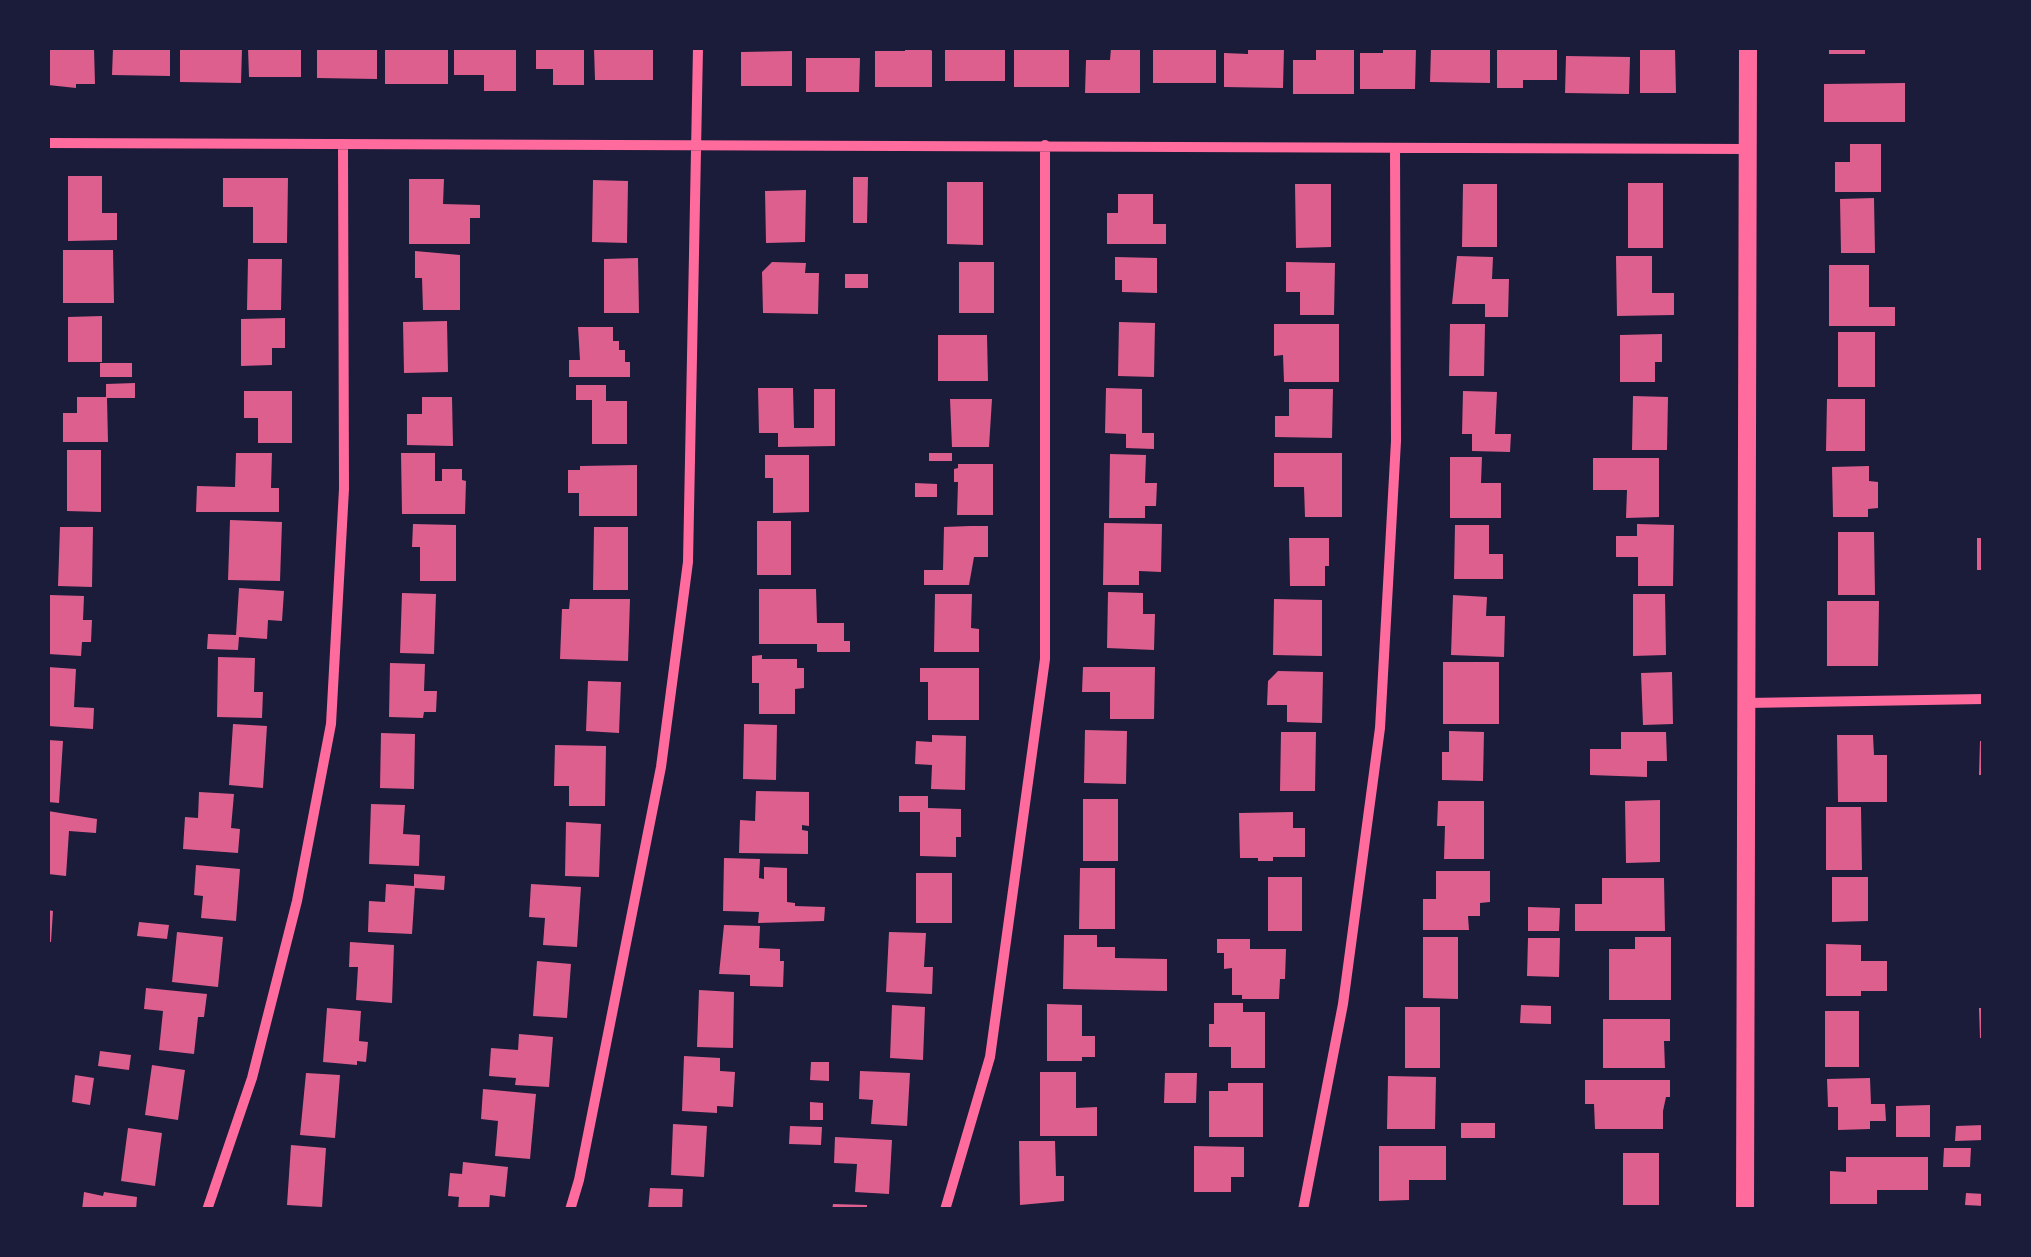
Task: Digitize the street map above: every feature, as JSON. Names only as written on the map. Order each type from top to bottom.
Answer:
[{"type":"street","points":[[570,1210],[661,767],[688,562],[698,48]]},
{"type":"street","points":[[1745,1210],[1748,48]]},
{"type":"street","points":[[48,142],[1747,149]]},
{"type":"street","points":[[207,1210],[252,1078],[297,901],[331,724],[344,489],[343,144]]},
{"type":"street","points":[[944,1210],[990,1057],[1045,659],[1045,145]]},
{"type":"street","points":[[1302,1210],[1343,1004],[1380,728],[1396,441],[1395,149]]},
{"type":"street","points":[[1748,704],[1984,699]]},
{"type":"building","points":[[48,48],[94,48],[95,84],[76,84],[76,88],[48,85]]},
{"type":"building","points":[[113,48],[170,48],[170,76],[112,75]]},
{"type":"building","points":[[180,48],[242,49],[241,83],[180,82]]},
{"type":"building","points":[[248,48],[301,48],[301,77],[249,77]]},
{"type":"building","points":[[317,48],[377,48],[377,79],[317,78]]},
{"type":"building","points":[[454,48],[516,48],[516,91],[484,91],[484,75],[454,75]]},
{"type":"building","points":[[536,48],[584,48],[584,85],[553,85],[553,69],[536,69]]},
{"type":"building","points":[[594,48],[653,48],[653,80],[595,80]]},
{"type":"building","points":[[945,48],[1005,48],[1005,81],[945,81]]},
{"type":"building","points":[[1014,48],[1069,48],[1069,87],[1014,87]]},
{"type":"building","points":[[1111,48],[1140,48],[1140,93],[1085,93],[1086,60],[1110,60]]},
{"type":"building","points":[[1153,48],[1216,48],[1216,83],[1153,83]]},
{"type":"building","points":[[1248,48],[1284,48],[1283,88],[1224,87],[1224,53],[1248,54]]},
{"type":"building","points":[[1316,48],[1354,48],[1354,94],[1293,94],[1293,60],[1316,60]]},
{"type":"building","points":[[1383,48],[1416,48],[1415,89],[1360,89],[1360,53],[1383,53]]},
{"type":"building","points":[[1431,48],[1490,48],[1490,83],[1430,82]]},
{"type":"building","points":[[1497,48],[1557,48],[1557,80],[1523,80],[1523,88],[1497,88]]},
{"type":"building","points":[[1640,48],[1675,48],[1676,93],[1640,93]]},
{"type":"building","points":[[1829,48],[1865,48],[1865,54],[1829,54]]},
{"type":"building","points":[[448,49],[448,84],[385,84],[385,50]]},
{"type":"building","points":[[792,51],[792,86],[741,86],[741,52]]},
{"type":"building","points":[[875,51],[932,51],[932,87],[875,87]]},
{"type":"building","points":[[1566,56],[1630,57],[1629,94],[1565,93]]},
{"type":"building","points":[[806,58],[860,58],[859,92],[806,92]]},
{"type":"building","points":[[1905,83],[1905,122],[1824,122],[1824,84]]},
{"type":"building","points":[[1850,144],[1881,144],[1881,192],[1835,192],[1835,162],[1850,162]]},
{"type":"building","points":[[68,176],[102,176],[102,213],[117,213],[117,240],[68,241]]},
{"type":"building","points":[[853,177],[868,177],[867,223],[853,223]]},
{"type":"building","points":[[223,178],[288,178],[287,243],[253,243],[253,207],[223,207]]},
{"type":"building","points":[[409,179],[444,179],[443,204],[480,205],[480,218],[470,218],[470,244],[409,244]]},
{"type":"building","points":[[593,180],[628,181],[627,243],[592,242]]},
{"type":"building","points":[[947,182],[983,182],[983,245],[947,244]]},
{"type":"building","points":[[1628,183],[1663,183],[1663,248],[1628,248]]},
{"type":"building","points":[[1295,184],[1331,184],[1331,247],[1296,248]]},
{"type":"building","points":[[1463,184],[1497,184],[1497,247],[1462,247]]},
{"type":"building","points":[[806,190],[805,242],[766,243],[765,191]]},
{"type":"building","points":[[1118,194],[1153,194],[1153,224],[1166,224],[1166,244],[1107,244],[1107,213],[1118,213]]},
{"type":"building","points":[[1874,198],[1875,253],[1841,253],[1840,199]]},
{"type":"building","points":[[63,250],[113,250],[114,303],[63,303]]},
{"type":"building","points":[[415,251],[460,255],[460,310],[423,310],[422,278],[415,278]]},
{"type":"building","points":[[1457,256],[1493,257],[1492,279],[1509,279],[1508,317],[1485,317],[1485,304],[1452,304]]},
{"type":"building","points":[[1616,256],[1652,256],[1652,293],[1674,293],[1674,315],[1617,316]]},
{"type":"building","points":[[1115,257],[1157,258],[1157,293],[1122,292],[1122,280],[1115,280]]},
{"type":"building","points":[[638,258],[639,313],[604,313],[604,259]]},
{"type":"building","points":[[248,259],[282,259],[281,310],[247,310]]},
{"type":"building","points":[[772,262],[806,263],[805,273],[819,273],[818,314],[763,313],[762,272]]},
{"type":"building","points":[[959,262],[994,262],[994,313],[959,313]]},
{"type":"building","points":[[1286,262],[1335,263],[1334,315],[1300,315],[1300,292],[1286,292]]},
{"type":"building","points":[[1829,265],[1869,265],[1869,307],[1895,307],[1895,326],[1829,326]]},
{"type":"building","points":[[845,274],[868,274],[868,288],[845,288]]},
{"type":"building","points":[[102,316],[102,362],[68,362],[68,317]]},
{"type":"building","points":[[285,318],[285,348],[272,348],[272,365],[241,366],[241,319]]},
{"type":"building","points":[[447,321],[448,372],[404,373],[403,322]]},
{"type":"building","points":[[1119,322],[1155,323],[1154,377],[1118,376]]},
{"type":"building","points":[[1274,324],[1339,324],[1339,382],[1284,382],[1283,355],[1274,356]]},
{"type":"building","points":[[1450,324],[1485,324],[1484,376],[1449,376]]},
{"type":"building","points":[[578,327],[613,327],[613,341],[619,341],[619,350],[625,350],[625,362],[630,362],[630,377],[569,377],[569,360],[580,360]]},
{"type":"building","points":[[1838,332],[1875,332],[1875,387],[1838,387]]},
{"type":"building","points":[[1662,334],[1662,362],[1655,362],[1655,382],[1620,382],[1620,335]]},
{"type":"building","points":[[938,335],[987,335],[988,381],[938,381]]},
{"type":"building","points":[[100,363],[132,363],[132,377],[100,377]]},
{"type":"building","points":[[135,383],[135,398],[107,398],[108,442],[63,442],[63,413],[77,413],[77,397],[106,397],[106,384]]},
{"type":"building","points":[[576,385],[606,385],[606,401],[627,401],[627,444],[592,444],[592,400],[576,400]]},
{"type":"building","points":[[758,388],[793,388],[794,428],[814,428],[814,389],[835,389],[835,446],[778,447],[778,433],[759,433]]},
{"type":"building","points":[[1106,388],[1142,389],[1142,433],[1154,433],[1154,449],[1126,448],[1126,434],[1105,433]]},
{"type":"building","points":[[1289,389],[1333,389],[1332,438],[1275,437],[1275,416],[1289,416]]},
{"type":"building","points":[[244,391],[292,391],[292,443],[258,443],[258,418],[244,418]]},
{"type":"building","points":[[1463,391],[1497,392],[1495,434],[1511,434],[1510,452],[1472,451],[1472,434],[1462,434]]},
{"type":"building","points":[[1633,396],[1668,397],[1667,450],[1632,450]]},
{"type":"building","points":[[422,397],[452,397],[453,446],[407,445],[407,414],[422,414]]},
{"type":"building","points":[[950,399],[992,399],[989,447],[952,447]]},
{"type":"building","points":[[1827,399],[1865,399],[1865,451],[1826,451]]},
{"type":"building","points":[[67,450],[101,450],[101,512],[67,511]]},
{"type":"building","points":[[236,453],[272,453],[271,488],[279,488],[279,512],[196,512],[197,486],[235,487]]},
{"type":"building","points":[[401,453],[435,453],[435,481],[442,481],[442,469],[462,469],[462,480],[466,481],[465,514],[402,514]]},
{"type":"building","points":[[929,453],[952,453],[952,461],[929,461]]},
{"type":"building","points":[[1274,453],[1342,453],[1342,517],[1305,517],[1304,487],[1274,487]]},
{"type":"building","points":[[1110,454],[1146,455],[1145,483],[1157,483],[1156,506],[1145,506],[1145,518],[1109,518]]},
{"type":"building","points":[[765,455],[809,455],[809,512],[773,513],[773,478],[765,478]]},
{"type":"building","points":[[1450,457],[1482,457],[1481,483],[1501,483],[1501,518],[1450,518]]},
{"type":"building","points":[[1593,458],[1659,458],[1659,517],[1626,518],[1627,490],[1593,490]]},
{"type":"building","points":[[958,464],[993,464],[993,515],[957,515],[958,482],[954,482],[954,469]]},
{"type":"building","points":[[637,465],[637,516],[579,516],[579,493],[568,493],[568,470],[580,470],[580,466]]},
{"type":"building","points":[[1869,466],[1869,481],[1878,482],[1878,508],[1868,509],[1868,517],[1833,517],[1832,467]]},
{"type":"building","points":[[915,483],[937,484],[937,497],[915,497]]},
{"type":"building","points":[[230,520],[282,522],[280,581],[228,580]]},
{"type":"building","points":[[757,521],[791,521],[791,575],[757,575]]},
{"type":"building","points":[[1104,523],[1162,524],[1161,572],[1139,571],[1139,585],[1103,585]]},
{"type":"building","points":[[413,524],[456,525],[456,581],[420,581],[420,547],[412,547]]},
{"type":"building","points":[[1637,524],[1674,525],[1673,586],[1638,586],[1638,557],[1616,557],[1616,536],[1637,536]]},
{"type":"building","points":[[1455,525],[1489,525],[1489,554],[1503,554],[1503,579],[1454,579]]},
{"type":"building","points":[[988,526],[988,557],[974,557],[969,585],[924,585],[924,570],[943,570],[944,527]]},
{"type":"building","points":[[60,527],[93,527],[92,587],[58,586]]},
{"type":"building","points":[[594,527],[628,527],[628,590],[593,590]]},
{"type":"building","points":[[1838,532],[1874,532],[1875,595],[1838,595]]},
{"type":"building","points":[[1289,538],[1329,538],[1325,586],[1290,586]]},
{"type":"building","points":[[1977,538],[1984,538],[1984,570],[1977,570]]},
{"type":"building","points":[[239,588],[284,591],[282,621],[268,620],[267,639],[239,637],[238,650],[207,649],[208,634],[236,635]]},
{"type":"building","points":[[759,589],[816,589],[817,623],[844,623],[844,641],[850,641],[850,652],[817,652],[817,644],[759,644]]},
{"type":"building","points":[[1108,592],[1143,593],[1143,614],[1155,614],[1154,650],[1107,648]]},
{"type":"building","points":[[402,593],[436,594],[434,654],[400,653]]},
{"type":"building","points":[[935,594],[972,594],[971,628],[979,629],[979,652],[934,652]]},
{"type":"building","points":[[1633,594],[1665,594],[1666,655],[1633,656]]},
{"type":"building","points":[[50,595],[84,596],[83,620],[92,620],[91,642],[82,642],[81,656],[48,654]]},
{"type":"building","points":[[1453,595],[1487,597],[1486,616],[1505,616],[1504,657],[1451,655]]},
{"type":"building","points":[[570,599],[630,599],[628,661],[560,659],[562,609],[569,609]]},
{"type":"building","points":[[1274,599],[1322,600],[1322,656],[1273,655]]},
{"type":"building","points":[[1827,601],[1879,601],[1878,666],[1827,666]]},
{"type":"building","points":[[762,655],[762,659],[797,659],[797,668],[804,668],[804,688],[795,689],[795,714],[759,714],[759,683],[752,683],[752,656]]},
{"type":"building","points":[[218,657],[255,658],[254,692],[263,692],[262,718],[217,717]]},
{"type":"building","points":[[1443,662],[1499,662],[1499,724],[1443,724]]},
{"type":"building","points":[[390,663],[425,664],[424,691],[437,691],[436,712],[424,712],[423,718],[389,717]]},
{"type":"building","points":[[48,667],[76,669],[74,707],[94,708],[93,729],[48,726]]},
{"type":"building","points":[[1083,667],[1155,667],[1154,719],[1110,719],[1110,692],[1082,692]]},
{"type":"building","points":[[920,668],[979,668],[979,720],[928,720],[928,682],[920,682]]},
{"type":"building","points":[[1278,671],[1323,672],[1322,723],[1287,722],[1287,705],[1267,705],[1268,681]]},
{"type":"building","points":[[1672,672],[1673,724],[1643,725],[1641,673]]},
{"type":"building","points":[[588,681],[621,682],[619,733],[586,731]]},
{"type":"building","points":[[233,724],[267,726],[263,788],[229,785]]},
{"type":"building","points":[[744,724],[777,725],[776,780],[743,779]]},
{"type":"building","points":[[1085,730],[1127,731],[1126,784],[1084,783]]},
{"type":"building","points":[[1449,731],[1484,732],[1483,781],[1442,780],[1442,752],[1449,752]]},
{"type":"building","points":[[1281,732],[1316,732],[1315,791],[1280,791]]},
{"type":"building","points":[[1621,732],[1666,732],[1667,761],[1647,761],[1647,777],[1590,775],[1590,749],[1621,749]]},
{"type":"building","points":[[381,733],[415,734],[414,789],[380,788]]},
{"type":"building","points":[[932,735],[966,736],[965,790],[931,789],[932,765],[915,764],[916,741],[932,742]]},
{"type":"building","points":[[1837,735],[1873,735],[1874,755],[1887,755],[1887,802],[1838,802]]},
{"type":"building","points":[[48,740],[63,741],[59,803],[48,802]]},
{"type":"building","points":[[1980,741],[1984,741],[1984,775],[1979,775]]},
{"type":"building","points":[[555,745],[606,746],[605,806],[569,806],[569,786],[554,786]]},
{"type":"building","points":[[756,791],[809,792],[809,826],[802,825],[802,830],[808,831],[808,854],[739,853],[740,820],[755,821]]},
{"type":"building","points":[[199,792],[234,794],[231,828],[240,829],[238,853],[183,849],[185,817],[198,818]]},
{"type":"building","points":[[899,796],[928,796],[928,808],[961,809],[956,857],[920,856],[920,812],[899,812]]},
{"type":"building","points":[[1083,799],[1118,799],[1118,861],[1083,861]]},
{"type":"building","points":[[1660,800],[1660,862],[1626,863],[1625,801]]},
{"type":"building","points":[[1438,801],[1484,801],[1484,859],[1444,859],[1445,826],[1437,826]]},
{"type":"building","points":[[371,804],[405,805],[403,834],[420,835],[419,866],[369,864]]},
{"type":"building","points":[[1826,807],[1861,807],[1862,870],[1826,870]]},
{"type":"building","points":[[48,811],[97,819],[96,833],[69,831],[66,876],[48,874]]},
{"type":"building","points":[[1293,812],[1293,828],[1305,828],[1305,857],[1273,857],[1273,861],[1240,858],[1239,813]]},
{"type":"building","points":[[566,822],[601,824],[599,877],[565,876]]},
{"type":"building","points":[[724,858],[760,859],[759,878],[764,879],[764,867],[787,868],[787,902],[825,907],[824,921],[758,923],[759,912],[723,911]]},
{"type":"building","points":[[196,865],[240,869],[236,921],[201,918],[203,896],[194,895]]},
{"type":"building","points":[[1080,868],[1115,868],[1115,929],[1079,929]]},
{"type":"building","points":[[1436,871],[1490,871],[1490,902],[1480,903],[1480,916],[1468,916],[1469,930],[1423,930],[1423,899],[1436,899]]},
{"type":"building","points":[[916,873],[952,873],[952,923],[916,923]]},
{"type":"building","points":[[414,874],[445,876],[444,890],[415,888],[412,934],[368,932],[369,901],[385,902],[386,884],[414,886]]},
{"type":"building","points":[[1268,877],[1302,877],[1302,931],[1268,931]]},
{"type":"building","points":[[1832,877],[1868,877],[1868,921],[1832,922]]},
{"type":"building","points":[[1602,878],[1664,878],[1665,931],[1575,931],[1575,904],[1602,904]]},
{"type":"building","points":[[531,884],[581,887],[577,947],[543,945],[545,918],[529,917]]},
{"type":"building","points":[[1528,907],[1560,908],[1559,931],[1528,931]]},
{"type":"building","points":[[48,910],[53,911],[51,942],[48,942]]},
{"type":"building","points":[[139,922],[169,925],[167,939],[137,936]]},
{"type":"building","points":[[724,925],[760,926],[759,948],[780,949],[780,961],[784,961],[783,987],[750,986],[750,975],[719,974]]},
{"type":"building","points":[[177,932],[223,937],[218,987],[172,982]]},
{"type":"building","points":[[889,932],[926,933],[924,967],[933,967],[932,994],[886,992]]},
{"type":"building","points":[[1064,935],[1097,935],[1097,947],[1115,947],[1115,958],[1167,959],[1167,991],[1063,989]]},
{"type":"building","points":[[1423,937],[1458,937],[1458,999],[1423,998]]},
{"type":"building","points":[[1635,937],[1671,937],[1671,1000],[1609,1000],[1609,949],[1635,949]]},
{"type":"building","points":[[1528,938],[1560,938],[1559,977],[1527,976]]},
{"type":"building","points":[[1217,939],[1250,939],[1250,949],[1286,949],[1285,979],[1280,979],[1279,999],[1242,999],[1242,995],[1232,995],[1232,968],[1224,969],[1224,953],[1217,953]]},
{"type":"building","points":[[350,942],[394,945],[392,1003],[356,1000],[358,967],[349,967]]},
{"type":"building","points":[[1826,944],[1861,945],[1861,961],[1887,961],[1887,991],[1826,996]]},
{"type":"building","points":[[537,961],[571,964],[567,1018],[533,1016]]},
{"type":"building","points":[[146,988],[207,994],[204,1017],[198,1017],[194,1054],[159,1050],[163,1011],[144,1009]]},
{"type":"building","points":[[699,990],[734,992],[733,1048],[697,1047]]},
{"type":"building","points":[[1214,1003],[1243,1003],[1243,1012],[1265,1012],[1265,1068],[1231,1068],[1231,1047],[1209,1047]]},
{"type":"building","points":[[1047,1004],[1082,1005],[1082,1036],[1095,1036],[1095,1057],[1047,1061]]},
{"type":"building","points":[[892,1005],[925,1007],[923,1060],[890,1058]]},
{"type":"building","points":[[1521,1005],[1551,1006],[1551,1024],[1520,1023]]},
{"type":"building","points":[[1405,1007],[1440,1007],[1440,1068],[1405,1068]]},
{"type":"building","points":[[327,1008],[361,1011],[359,1041],[368,1042],[366,1062],[323,1062]]},
{"type":"building","points":[[1979,1008],[1984,1008],[1984,1038],[1980,1038]]},
{"type":"building","points":[[1825,1011],[1859,1011],[1859,1067],[1825,1067]]},
{"type":"building","points":[[1603,1019],[1670,1019],[1670,1041],[1664,1041],[1665,1068],[1603,1068]]},
{"type":"building","points":[[519,1034],[553,1037],[549,1087],[515,1085],[516,1078],[489,1076],[491,1048],[518,1050]]},
{"type":"building","points":[[100,1051],[131,1055],[129,1070],[98,1066]]},
{"type":"building","points":[[684,1056],[720,1058],[720,1071],[735,1072],[733,1107],[717,1106],[717,1113],[682,1111]]},
{"type":"building","points":[[811,1062],[829,1062],[829,1081],[810,1080]]},
{"type":"building","points":[[152,1065],[185,1070],[178,1120],[145,1115]]},
{"type":"building","points":[[860,1071],[910,1073],[907,1126],[871,1124],[873,1100],[859,1099]]},
{"type":"building","points":[[1040,1072],[1076,1072],[1076,1108],[1097,1107],[1097,1136],[1040,1136]]},
{"type":"building","points":[[306,1073],[340,1075],[335,1138],[300,1135]]},
{"type":"building","points":[[1165,1073],[1197,1073],[1196,1103],[1164,1103]]},
{"type":"building","points":[[75,1075],[94,1078],[90,1105],[72,1102]]},
{"type":"building","points":[[1388,1076],[1436,1077],[1435,1129],[1387,1129]]},
{"type":"building","points":[[1870,1078],[1871,1104],[1885,1104],[1886,1121],[1870,1121],[1870,1129],[1838,1130],[1838,1107],[1828,1107],[1827,1079]]},
{"type":"building","points":[[1585,1080],[1670,1080],[1663,1129],[1595,1129],[1594,1104],[1585,1104]]},
{"type":"building","points":[[1228,1083],[1263,1083],[1263,1137],[1209,1137],[1209,1091],[1228,1091]]},
{"type":"building","points":[[483,1089],[536,1094],[530,1159],[495,1156],[498,1121],[481,1119]]},
{"type":"building","points":[[810,1102],[823,1103],[823,1120],[810,1120]]},
{"type":"building","points":[[1930,1105],[1930,1137],[1896,1137],[1896,1106]]},
{"type":"building","points":[[1461,1123],[1495,1123],[1495,1138],[1461,1138]]},
{"type":"building","points":[[673,1124],[707,1126],[704,1177],[671,1175]]},
{"type":"building","points":[[1984,1125],[1984,1140],[1955,1141],[1956,1126]]},
{"type":"building","points":[[790,1126],[822,1127],[821,1145],[789,1144]]},
{"type":"building","points":[[128,1128],[162,1133],[155,1186],[121,1181]]},
{"type":"building","points":[[835,1137],[892,1140],[889,1194],[855,1192],[857,1164],[834,1163]]},
{"type":"building","points":[[1019,1141],[1055,1141],[1056,1176],[1064,1176],[1064,1201],[1020,1205]]},
{"type":"building","points":[[291,1145],[326,1148],[322,1207],[287,1205]]},
{"type":"building","points":[[1194,1146],[1244,1147],[1244,1177],[1231,1177],[1231,1192],[1194,1192]]},
{"type":"building","points":[[1379,1146],[1446,1146],[1446,1180],[1409,1180],[1409,1200],[1379,1201]]},
{"type":"building","points":[[1944,1148],[1971,1148],[1970,1167],[1943,1167]]},
{"type":"building","points":[[1623,1153],[1659,1153],[1659,1205],[1623,1205]]},
{"type":"building","points":[[1846,1157],[1928,1157],[1928,1190],[1877,1190],[1877,1204],[1830,1204],[1830,1171],[1846,1172]]},
{"type":"building","points":[[463,1162],[508,1167],[505,1197],[490,1195],[489,1210],[458,1210],[459,1197],[448,1196],[450,1173],[462,1174]]},
{"type":"building","points":[[650,1188],[683,1189],[682,1210],[648,1210]]},
{"type":"building","points":[[84,1192],[137,1197],[136,1210],[82,1210]]},
{"type":"building","points":[[1966,1193],[1984,1194],[1984,1206],[1965,1205]]},
{"type":"building","points":[[833,1204],[867,1205],[867,1210],[832,1210]]}]
